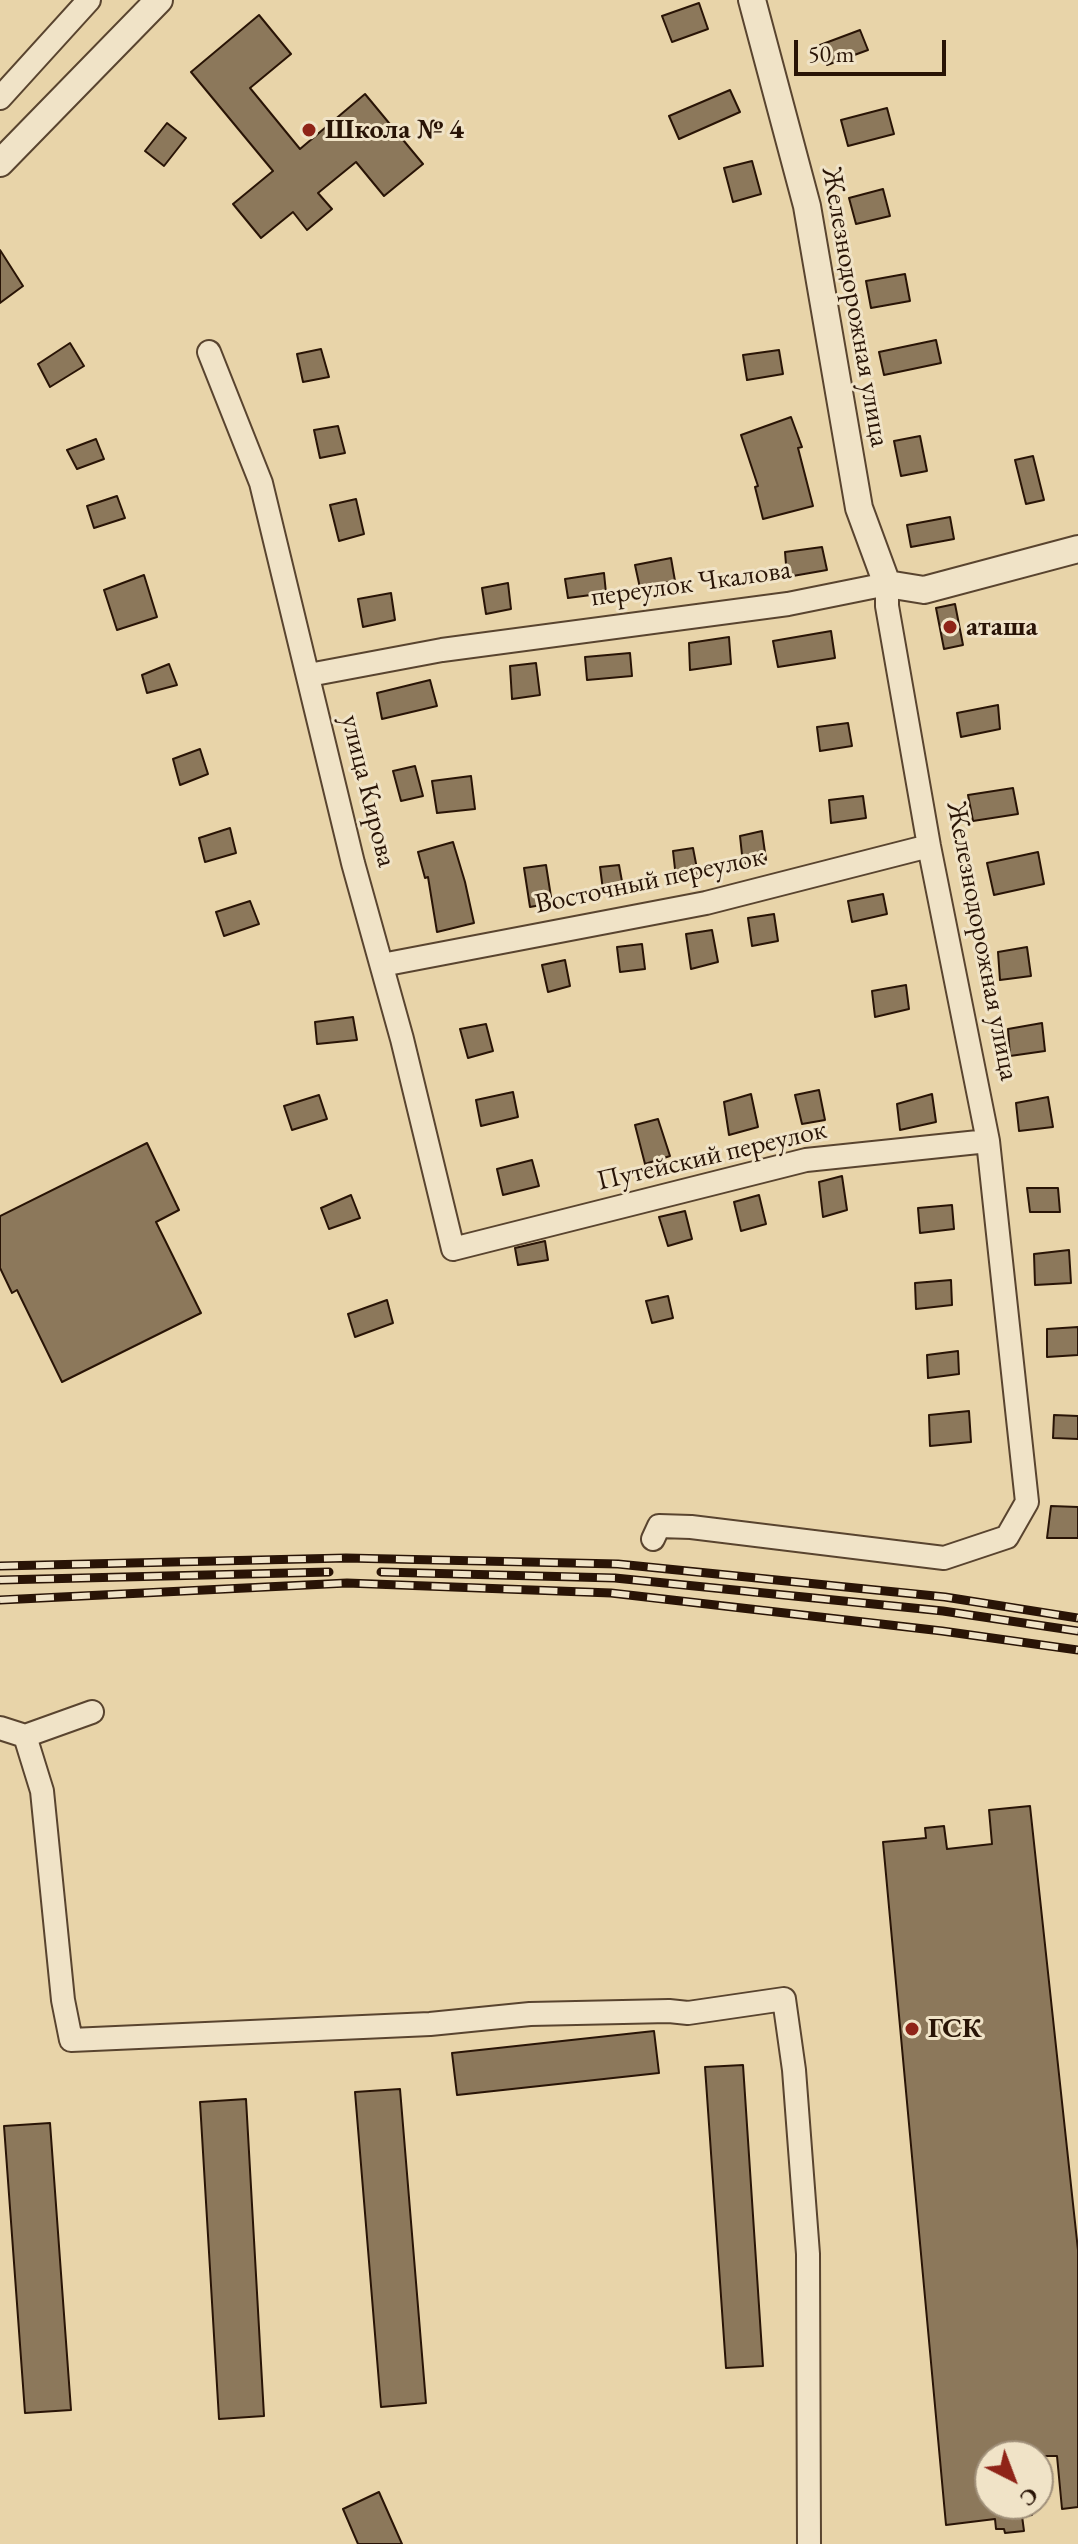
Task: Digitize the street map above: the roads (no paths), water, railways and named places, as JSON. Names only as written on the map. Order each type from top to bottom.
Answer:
[{"type":"street","points":[[0,98],[89,0]]},
{"type":"street","points":[[0,163],[159,0]]},
{"type":"street","name":"Железнодорожная улица","points":[[653,1539],[659,1526],[691,1527],[944,1558],[1007,1537],[1027,1502],[988,1141],[929,846],[887,606],[887,584],[859,508],[807,206],[752,0]]},
{"type":"street","name":"улица Кирова","points":[[209,352],[261,483],[353,863],[382,965],[453,1249]]},
{"type":"street","name":"переулок Чкалова","points":[[309,675],[442,650],[788,604],[887,584],[924,590],[1078,549]]},
{"type":"street","name":"Восточный переулок","points":[[382,965],[706,903],[929,846]]},
{"type":"street","name":"Путейский переулок","points":[[453,1249],[806,1160],[988,1141]]},
{"type":"street","points":[[0,1728],[25,1736],[92,1712]]},
{"type":"street","points":[[25,1736],[42,1791],[63,2000],[71,2040],[430,2024],[530,2014],[688,2013],[784,1999],[794,2070],[808,2254],[809,2544]]},
{"type":"railway","points":[[0,1566],[346,1558],[618,1564],[945,1597],[1078,1618]]},
{"type":"railway","points":[[0,1580],[329,1572]]},
{"type":"railway","points":[[381,1572],[615,1578],[943,1611],[1078,1631]]},
{"type":"railway","points":[[0,1600],[347,1583],[611,1593],[1078,1650]]},
{"type":"place","name":"Школа № 4","points":[[309,130]]},
{"type":"place","name":"аташа","points":[[950,627]]},
{"type":"place","name":"ГСК","points":[[912,2029]]}]
